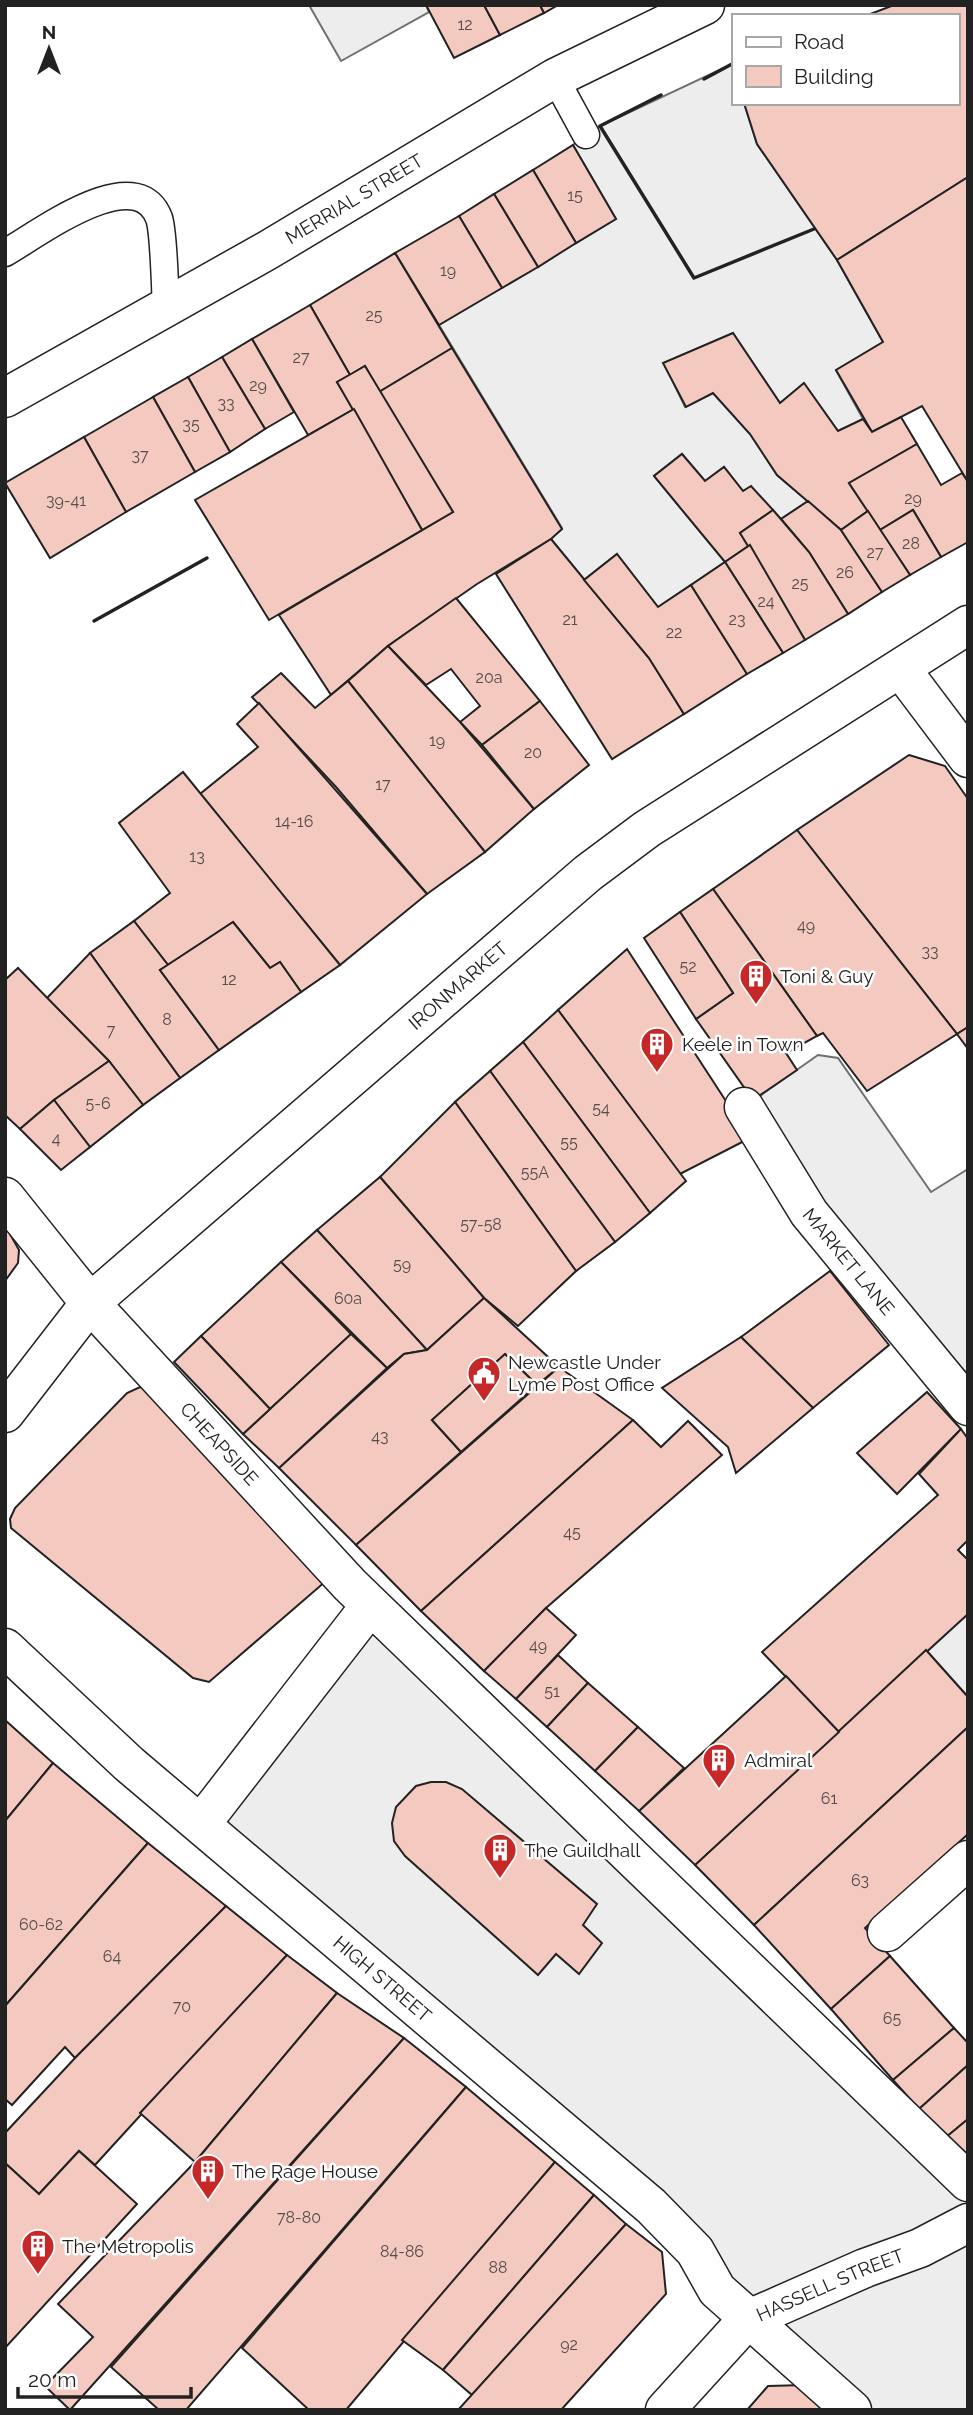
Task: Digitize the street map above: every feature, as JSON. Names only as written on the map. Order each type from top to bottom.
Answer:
[{"type":"street","name":"MERRIAL STREET","points":[[5,398],[166,309],[555,78],[705,5]]},
{"type":"street","name":"IRONMARKET","points":[[5,1413],[90,1303],[589,873],[647,829],[968,625]]},
{"type":"street","points":[[901,668],[968,758]]},
{"type":"street","name":"MARKET LANE","points":[[744,1107],[809,1213],[968,1406]]},
{"type":"street","name":"CHEAPSIDE","points":[[5,1197],[90,1303],[360,1595]]},
{"type":"street","points":[[201,1824],[360,1595],[968,2182]]},
{"type":"street","name":"HIGH STREET","points":[[5,1648],[129,1764],[651,2206],[695,2250],[717,2290],[747,2320],[852,2410]]},
{"type":"street","points":[[887,1932],[968,1860]]},
{"type":"street","name":"HASSELL STREET","points":[[665,2410],[747,2320],[865,2268],[920,2248],[968,2223]]},
{"type":"lane","points":[[555,78],[586,135]]},
{"type":"lane","points":[[5,253],[102,197],[122,193],[145,201],[159,217],[166,309]]},
{"type":"shaded area","points":[[309,5],[426,5],[429,12],[341,61]]},
{"type":"shaded area","points":[[732,64],[732,105],[745,105],[757,144],[837,260],[883,342],[836,370],[863,419],[838,431],[804,384],[780,403],[733,333],[664,363],[685,407],[713,393],[750,434],[777,475],[808,501],[781,519],[751,487],[743,491],[724,467],[705,481],[682,454],[654,476],[725,562],[658,607],[617,554],[584,580],[551,539],[562,528],[439,325],[616,219],[573,145],[600,126]]},
{"type":"shaded area","points":[[818,1055],[838,1058],[931,1192],[968,1169],[968,1365],[960,1398],[744,1107]]},
{"type":"shaded area","points":[[370,1606],[968,2182],[968,2410],[852,2410],[201,1824]]},
{"type":"shaded area","points":[[968,1614],[968,1697],[926,1650]]},
{"type":"building","points":[[426,5],[484,5],[500,35],[454,58]]},
{"type":"building","points":[[484,5],[540,5],[544,13],[500,35]]},
{"type":"building","points":[[540,5],[558,5],[544,13]]},
{"type":"building","points":[[894,5],[968,5],[968,177],[837,260],[757,144],[745,105],[959,105],[959,14],[870,14]]},
{"type":"building","points":[[573,145],[616,219],[576,243],[533,170]]},
{"type":"building","points":[[533,170],[576,243],[538,267],[494,194]]},
{"type":"building","points":[[968,177],[968,482],[922,406],[872,432],[836,370],[883,342],[837,260]]},
{"type":"building","points":[[494,194],[538,267],[502,288],[459,216]]},
{"type":"building","points":[[459,216],[502,288],[439,325],[395,253]]},
{"type":"building","points":[[395,253],[452,348],[379,392],[365,366],[350,375],[310,305]]},
{"type":"building","points":[[310,305],[350,375],[337,382],[354,409],[308,435],[252,339]]},
{"type":"building","points":[[733,333],[780,403],[804,383],[838,431],[863,419],[872,432],[901,417],[917,444],[849,483],[868,511],[841,530],[777,475],[750,434],[713,393],[686,407],[663,363]]},
{"type":"building","points":[[252,339],[294,412],[265,429],[222,357]]},
{"type":"building","points":[[452,348],[562,529],[551,539],[477,584],[388,646],[331,695],[279,615],[453,512],[379,392]]},
{"type":"building","points":[[222,357],[265,429],[230,452],[188,377]]},
{"type":"building","points":[[365,366],[453,512],[422,530],[337,382]]},
{"type":"building","points":[[188,377],[230,452],[195,472],[153,397]]},
{"type":"building","points":[[153,397],[195,472],[126,512],[84,437]]},
{"type":"building","points":[[354,409],[422,530],[269,620],[195,500]]},
{"type":"building","points":[[84,437],[126,512],[50,558],[5,483]]},
{"type":"building","points":[[917,444],[941,485],[962,473],[968,482],[968,542],[941,557],[913,510],[880,530],[849,483]]},
{"type":"building","points":[[682,454],[705,481],[724,467],[743,491],[751,486],[773,510],[740,533],[750,545],[725,562],[654,476]]},
{"type":"building","points":[[808,501],[841,530],[882,592],[848,614],[809,552],[781,519]]},
{"type":"building","points":[[773,510],[809,552],[848,614],[805,640],[740,533]]},
{"type":"building","points":[[913,510],[941,557],[910,575],[880,530]]},
{"type":"building","points":[[868,511],[910,575],[882,592],[841,530]]},
{"type":"building","points":[[551,539],[649,658],[684,714],[612,759],[496,574]]},
{"type":"building","points":[[750,545],[805,640],[783,653],[725,562]]},
{"type":"building","points":[[617,554],[658,607],[691,585],[747,674],[684,714],[649,658],[584,580]]},
{"type":"building","points":[[725,562],[783,653],[747,674],[691,585]]},
{"type":"building","points":[[456,598],[540,701],[482,745],[460,722],[480,706],[451,669],[426,685],[388,646]]},
{"type":"building","points":[[388,646],[460,722],[534,809],[485,852],[348,681]]},
{"type":"building","points":[[281,673],[315,708],[348,681],[485,852],[427,894],[336,787],[252,697]]},
{"type":"building","points":[[540,701],[589,765],[534,809],[482,745]]},
{"type":"building","points":[[259,703],[427,894],[340,965],[200,794],[258,747],[237,724]]},
{"type":"building","points":[[909,755],[945,766],[968,799],[968,1027],[957,1034],[797,830]]},
{"type":"building","points":[[183,772],[340,965],[301,992],[280,962],[270,968],[233,922],[168,965],[134,921],[170,893],[119,823]]},
{"type":"building","points":[[797,830],[957,1034],[867,1091],[823,1033],[817,1036],[713,889]]},
{"type":"building","name":"Toni & Guy","points":[[713,889],[817,1036],[786,1053],[797,1070],[753,1100],[696,1019],[733,993],[680,912]]},
{"type":"building","points":[[680,912],[733,993],[696,1019],[644,938]]},
{"type":"building","points":[[134,921],[168,965],[160,970],[219,1050],[180,1078],[90,953]]},
{"type":"building","points":[[233,922],[270,968],[280,962],[301,992],[219,1050],[160,970]]},
{"type":"building","name":"Keele in Town","points":[[627,949],[750,1138],[680,1174],[558,1010]]},
{"type":"building","points":[[90,953],[180,1078],[143,1105],[109,1061],[47,998]]},
{"type":"building","points":[[18,968],[109,1061],[54,1100],[20,1129],[5,1115],[5,980]]},
{"type":"building","points":[[558,1010],[686,1181],[650,1213],[523,1042]]},
{"type":"building","points":[[968,1027],[968,1049],[957,1034]]},
{"type":"building","points":[[523,1042],[650,1213],[615,1242],[490,1071]]},
{"type":"building","points":[[109,1061],[143,1105],[90,1147],[54,1100]]},
{"type":"building","points":[[490,1071],[615,1242],[576,1271],[455,1102]]},
{"type":"building","points":[[54,1100],[90,1147],[61,1170],[20,1129]]},
{"type":"building","points":[[455,1102],[576,1271],[518,1326],[484,1298],[380,1177]]},
{"type":"building","points":[[380,1177],[484,1298],[427,1350],[317,1230]]},
{"type":"building","points":[[5,1225],[19,1250],[18,1263],[5,1281]]},
{"type":"building","points":[[317,1230],[427,1350],[404,1354],[387,1368],[281,1262]]},
{"type":"building","points":[[281,1262],[351,1334],[270,1409],[201,1336]]},
{"type":"building","points":[[830,1271],[889,1345],[813,1408],[741,1337]]},
{"type":"building","points":[[484,1298],[559,1367],[537,1385],[505,1354],[432,1420],[461,1452],[356,1545],[279,1468],[404,1354],[427,1350]]},
{"type":"building","points":[[351,1334],[387,1368],[279,1468],[243,1434]]},
{"type":"building","points":[[201,1336],[270,1409],[243,1434],[174,1362]]},
{"type":"building","points":[[741,1337],[813,1408],[736,1473],[728,1447],[662,1388]]},
{"type":"building","name":"Newcastle Under Lyme Post Office","points":[[505,1354],[537,1385],[461,1452],[432,1420]]},
{"type":"building","points":[[559,1367],[633,1420],[421,1611],[356,1545]]},
{"type":"building","points":[[140,1387],[152,1391],[326,1581],[209,1682],[193,1678],[11,1528],[10,1519],[15,1508],[127,1393]]},
{"type":"building","points":[[927,1392],[961,1429],[897,1494],[857,1453]]},
{"type":"building","points":[[633,1420],[661,1447],[688,1421],[722,1455],[546,1608],[484,1671],[421,1611]]},
{"type":"building","points":[[961,1429],[968,1439],[968,1540],[958,1550],[968,1560],[968,1614],[839,1732],[762,1652],[938,1495],[919,1474]]},
{"type":"building","points":[[546,1608],[576,1635],[516,1699],[484,1671]]},
{"type":"building","points":[[926,1650],[968,1697],[968,1727],[754,1925],[695,1865]]},
{"type":"building","points":[[558,1655],[588,1683],[547,1727],[516,1699]]},
{"type":"building","name":"Admiral","points":[[786,1676],[839,1732],[695,1865],[639,1811]]},
{"type":"building","points":[[588,1683],[638,1727],[595,1771],[547,1727]]},
{"type":"building","points":[[5,1720],[53,1763],[5,1821]]},
{"type":"building","points":[[638,1727],[684,1768],[639,1811],[595,1771]]},
{"type":"building","points":[[968,1727],[968,1834],[865,1928],[890,1956],[831,2009],[754,1925]]},
{"type":"building","points":[[53,1763],[148,1843],[5,2006],[5,1821]]},
{"type":"building","name":"The Guildhall","points":[[446,1782],[462,1789],[597,1904],[583,1925],[602,1943],[579,1974],[556,1954],[538,1975],[405,1856],[394,1841],[392,1823],[396,1807],[416,1786]]},
{"type":"building","points":[[148,1843],[226,1906],[75,2058],[65,2047],[12,2105],[5,2099],[5,2006]]},
{"type":"building","points":[[226,1906],[287,1955],[95,2165],[79,2151],[39,2194],[5,2163],[5,2133],[75,2058]]},
{"type":"building","points":[[287,1955],[337,1993],[195,2162],[140,2113]]},
{"type":"building","points":[[890,1956],[954,2028],[893,2080],[831,2009]]},
{"type":"building","name":"The Rage House","points":[[337,1993],[404,2038],[70,2410],[45,2386],[93,2337],[58,2304],[195,2162]]},
{"type":"building","points":[[954,2028],[968,2043],[968,2065],[919,2109],[893,2080]]},
{"type":"building","points":[[404,2038],[466,2087],[186,2410],[159,2410],[111,2367]]},
{"type":"building","points":[[968,2065],[968,2119],[945,2138],[919,2109]]},
{"type":"building","points":[[466,2087],[555,2162],[346,2410],[309,2410],[242,2348]]},
{"type":"building","points":[[968,2119],[968,2163],[945,2138]]},
{"type":"building","name":"The Metropolis","points":[[79,2151],[137,2204],[5,2348],[5,2163],[39,2194]]},
{"type":"building","points":[[555,2162],[594,2195],[443,2370],[402,2340]]},
{"type":"building","points":[[594,2195],[626,2224],[472,2395],[443,2370]]},
{"type":"building","points":[[626,2224],[662,2252],[666,2294],[561,2410],[458,2410]]},
{"type":"building","points":[[805,2385],[829,2410],[747,2410],[768,2386]]},
{"type":"wall","points":[[704,79],[732,64]]},
{"type":"wall","points":[[661,95],[600,126],[694,278],[814,229]]},
{"type":"wall","points":[[94,621],[207,558]]},
{"type":"place","name":"Toni & Guy","points":[[756,1006]]},
{"type":"place","name":"Keele in Town","points":[[657,1074]]},
{"type":"place","name":"Newcastle Under Lyme Post Office","points":[[484,1403]]},
{"type":"place","name":"Admiral","points":[[719,1790]]},
{"type":"place","name":"The Guildhall","points":[[500,1880]]},
{"type":"place","name":"The Rage House","points":[[208,2201]]},
{"type":"place","name":"The Metropolis","points":[[38,2276]]}]
